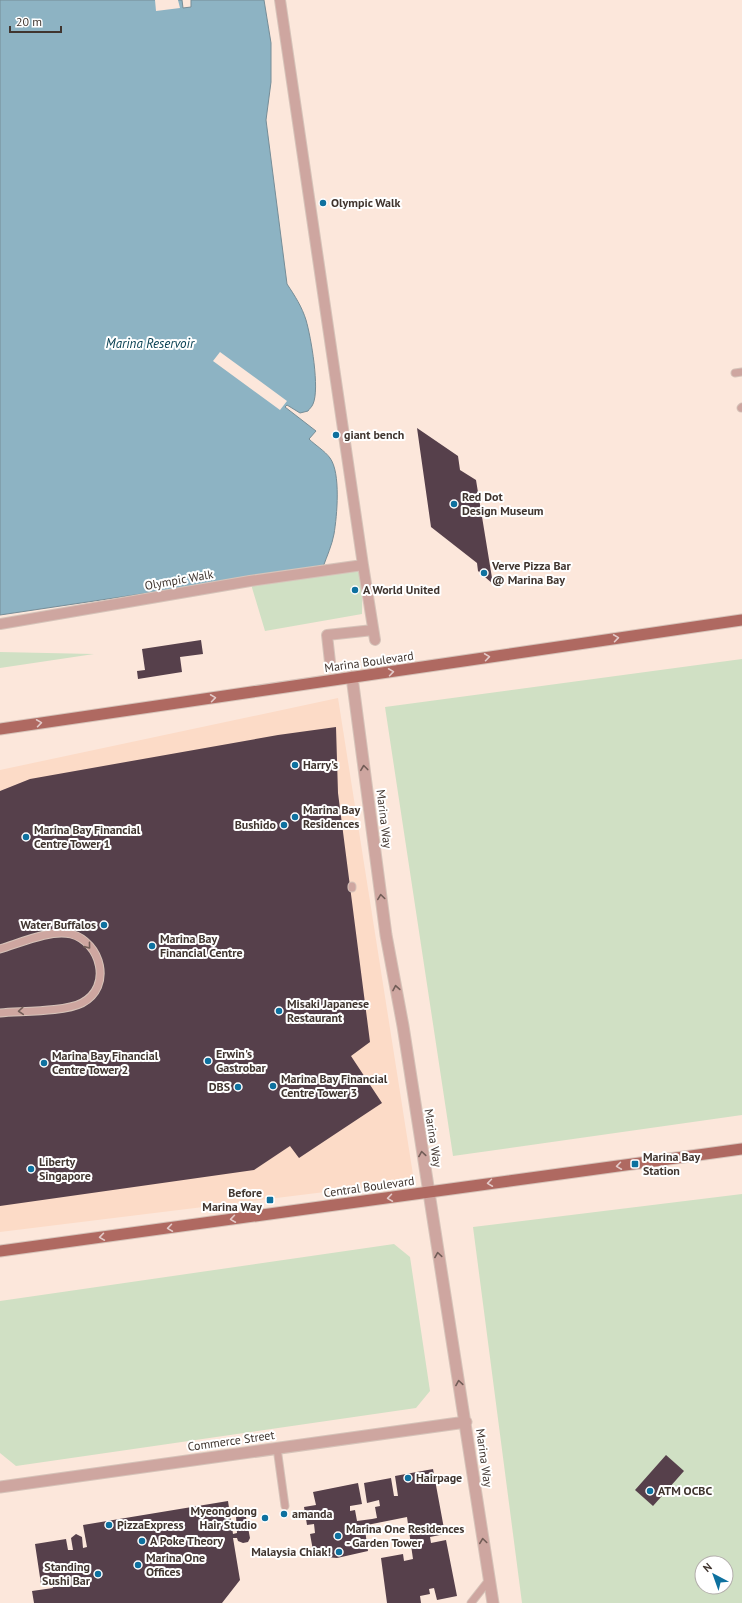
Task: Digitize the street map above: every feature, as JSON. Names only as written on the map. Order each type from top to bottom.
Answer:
[{"type":"main road","name":"Marina Boulevard","points":[[0,729],[742,620]]},
{"type":"main road","name":"Central Boulevard","points":[[0,1251],[742,1149]]},
{"type":"street","points":[[280,0],[375,640]]},
{"type":"street","name":"Olympic Walk","points":[[0,624],[250,581],[363,565]]},
{"type":"street","points":[[330,662],[327,635],[373,630]]},
{"type":"street","name":"Marina Way","points":[[352,677],[386,935],[403,1026],[428,1192],[466,1422],[493,1603]]},
{"type":"street","name":"Commerce Street","points":[[0,1487],[466,1422]]},
{"type":"lane","points":[[0,949],[54,933],[71,934],[83,939],[90,946],[98,961],[101,979],[97,990],[89,999],[80,1004],[66,1007],[0,1013]]},
{"type":"lane","points":[[277,1448],[285,1506]]},
{"type":"lane","points":[[471,1603],[489,1580]]},
{"type":"shaded area","name":"Marina Bay Financial Centre","points":[[338,698],[414,1181],[0,1232],[0,770]]},
{"type":"green space","points":[[363,565],[362,614],[265,631],[250,581]]},
{"type":"green space","points":[[0,652],[94,654],[0,668]]},
{"type":"green space","points":[[742,659],[742,1115],[453,1156],[385,707]]},
{"type":"green space","points":[[742,1194],[742,1603],[522,1603],[473,1227]]},
{"type":"green space","points":[[394,1244],[410,1257],[430,1391],[416,1408],[16,1466],[0,1453],[0,1301]]},
{"type":"water","name":"Marina Reservoir","points":[[0,0],[182,0],[183,8],[191,7],[191,0],[264,0],[271,43],[271,82],[266,120],[287,284],[298,302],[306,320],[312,350],[316,387],[313,405],[308,411],[300,413],[287,405],[285,407],[316,431],[309,439],[330,458],[336,474],[337,506],[334,534],[323,567],[0,615]]},
{"type":"pier","points":[[155,0],[178,0],[180,8],[156,11]]},
{"type":"pier","points":[[220,352],[287,401],[280,410],[213,361]]},
{"type":"building","name":"Red Dot Design Museum","points":[[417,428],[458,456],[460,470],[476,480],[493,584],[478,571],[477,563],[431,527]]},
{"type":"building","points":[[201,640],[203,654],[180,657],[182,672],[138,679],[137,671],[145,670],[142,649]]},
{"type":"building","name":"Marina Bay Financial Centre","points":[[336,727],[338,793],[370,1042],[351,1056],[382,1103],[299,1158],[290,1146],[254,1170],[0,1206],[0,791],[30,779],[278,735]]},
{"type":"building","points":[[666,1455],[684,1471],[653,1506],[635,1490]]},
{"type":"building","name":"Marina One Residences - Garden Tower","points":[[433,1469],[445,1534],[430,1537],[431,1543],[446,1540],[457,1596],[437,1600],[434,1588],[429,1589],[430,1594],[420,1596],[421,1603],[387,1603],[381,1558],[403,1554],[404,1561],[413,1559],[407,1517],[357,1527],[358,1532],[365,1530],[368,1551],[337,1558],[314,1556],[310,1534],[315,1533],[314,1524],[307,1525],[304,1507],[316,1505],[313,1492],[358,1483],[362,1504],[350,1506],[350,1511],[355,1510],[357,1521],[372,1519],[377,1518],[375,1507],[380,1506],[379,1500],[367,1503],[364,1483],[391,1478],[394,1496],[398,1496],[395,1476]]},
{"type":"building","name":"Marina One Offices","points":[[228,1501],[233,1534],[237,1533],[236,1516],[244,1514],[246,1517],[250,1538],[248,1542],[243,1543],[238,1541],[237,1538],[233,1538],[240,1580],[222,1603],[34,1603],[32,1591],[53,1588],[52,1583],[41,1584],[35,1544],[66,1539],[68,1550],[73,1550],[71,1538],[76,1534],[82,1537],[83,1548],[87,1547],[83,1525]]},
{"type":"place","name":"Olympic Walk","points":[[323,203]]},
{"type":"place","name":"giant bench","points":[[336,435]]},
{"type":"place","name":"Red Dot Design Museum","points":[[454,504]]},
{"type":"place","name":"Verve Pizza Bar @ Marina Bay","points":[[484,573]]},
{"type":"place","name":"A World United","points":[[355,590]]},
{"type":"place","name":"Harry's","points":[[295,765]]},
{"type":"place","name":"Marina Bay Residences","points":[[295,817]]},
{"type":"place","name":"Bushido","points":[[284,825]]},
{"type":"place","name":"Marina Bay Financial Centre Tower 1","points":[[26,837]]},
{"type":"place","name":"Water Buffalos","points":[[104,925]]},
{"type":"place","name":"Marina Bay Financial Centre","points":[[152,946]]},
{"type":"place","name":"Misaki Japanese Restaurant","points":[[279,1011]]},
{"type":"place","name":"Erwin's Gastrobar","points":[[208,1061]]},
{"type":"place","name":"Marina Bay Financial Centre Tower 2","points":[[44,1063]]},
{"type":"place","name":"Marina Bay Financial Centre Tower 3","points":[[273,1086]]},
{"type":"place","name":"DBS","points":[[238,1087]]},
{"type":"place","name":"Marina Bay Station","points":[[635,1164]]},
{"type":"place","name":"Liberty Singapore","points":[[31,1169]]},
{"type":"place","name":"Before Marina Way","points":[[270,1200]]},
{"type":"place","name":"Hairpage","points":[[408,1478]]},
{"type":"place","name":"ATM OCBC","points":[[650,1491]]},
{"type":"place","name":"amanda","points":[[284,1514]]},
{"type":"place","name":"Myeongdong Hair Studio","points":[[265,1518]]},
{"type":"place","name":"PizzaExpress","points":[[109,1525]]},
{"type":"place","name":"Marina One Residences - Garden Tower","points":[[338,1536]]},
{"type":"place","name":"A Poke Theory","points":[[142,1541]]},
{"type":"place","name":"Malaysia Chiak!","points":[[339,1552]]},
{"type":"place","name":"Marina One Offices","points":[[138,1565]]},
{"type":"place","name":"Standing Sushi Bar","points":[[98,1574]]}]
